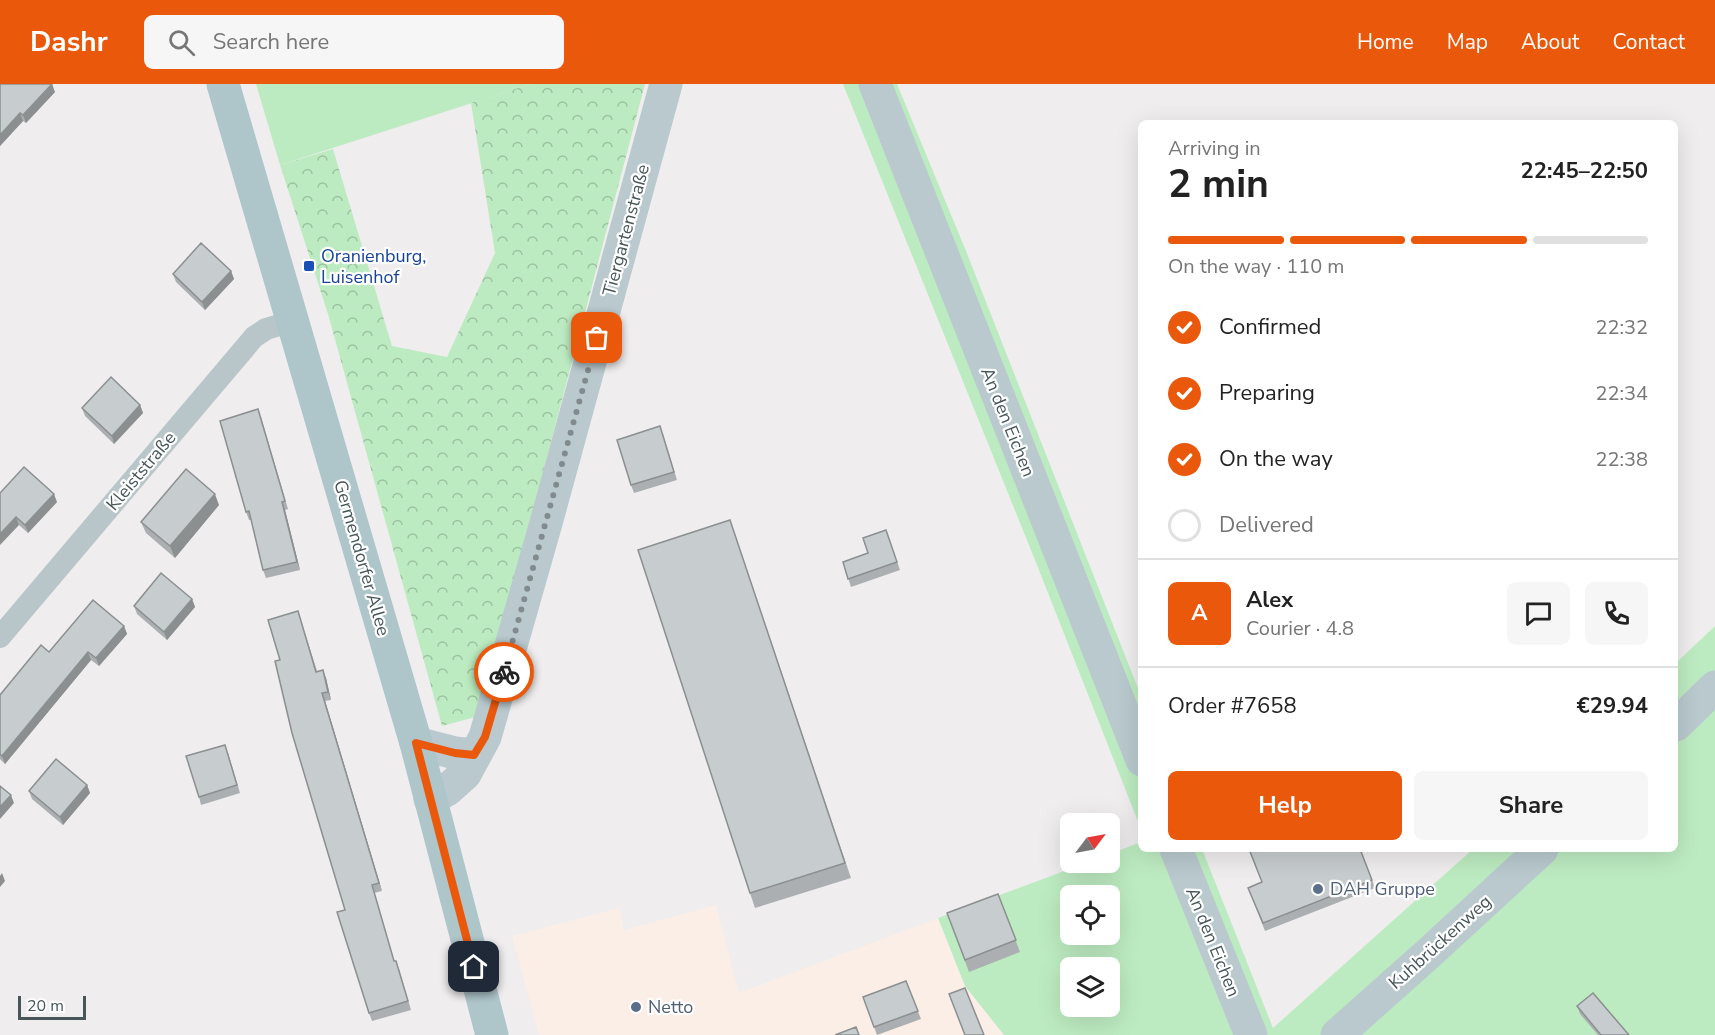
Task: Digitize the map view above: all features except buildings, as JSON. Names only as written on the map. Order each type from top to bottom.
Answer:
[{"type":"main road","name":"Germendorfer Allee","points":[[224,84],[416,743],[492,1035]]},
{"type":"street","name":"Tiergartenstraße","points":[[430,799],[447,790],[465,774],[485,737],[666,84]]},
{"type":"street","name":"An den Eichen","points":[[875,84],[1138,750]]},
{"type":"street","name":"Kleiststraße","points":[[0,637],[254,337],[266,330],[293,321]]},
{"type":"street","points":[[1678,723],[1715,687]]},
{"type":"street","points":[[416,743],[455,753],[474,755]]},
{"type":"street","name":"An den Eichen","points":[[1177,852],[1251,1035]]},
{"type":"street","name":"Kuhbrückenweg","points":[[1337,1035],[1539,852]]},
{"type":"shaded area","points":[[716,905],[739,993],[938,918],[965,986],[1004,1035],[539,1035],[512,936],[619,908],[624,930]]},
{"type":"green space","points":[[256,84],[531,84],[280,165]]},
{"type":"green space","points":[[531,84],[645,84],[479,716],[442,726],[328,314],[280,165],[333,149],[392,346],[447,357],[495,253],[471,103]]},
{"type":"green space","points":[[843,84],[897,84],[966,251],[1138,688],[1138,821]]},
{"type":"green space","points":[[1715,626],[1715,1035],[1004,1035],[965,986],[938,918],[1060,873],[1120,873],[1120,850],[1138,843],[1138,852],[1203,852],[1273,1028],[1470,852],[1678,852],[1678,661]]},
{"type":"way so far","points":[[504,672],[597,338]]},
{"type":"place","name":"Oranienburg, Luisenhof","points":[[309,266]]},
{"type":"place","name":"DAH Gruppe","points":[[1318,889]]},
{"type":"place","name":"Netto","points":[[636,1007]]},
{"type":"route","points":[[474,967],[416,743],[455,753],[474,755],[485,737],[504,672]]}]
